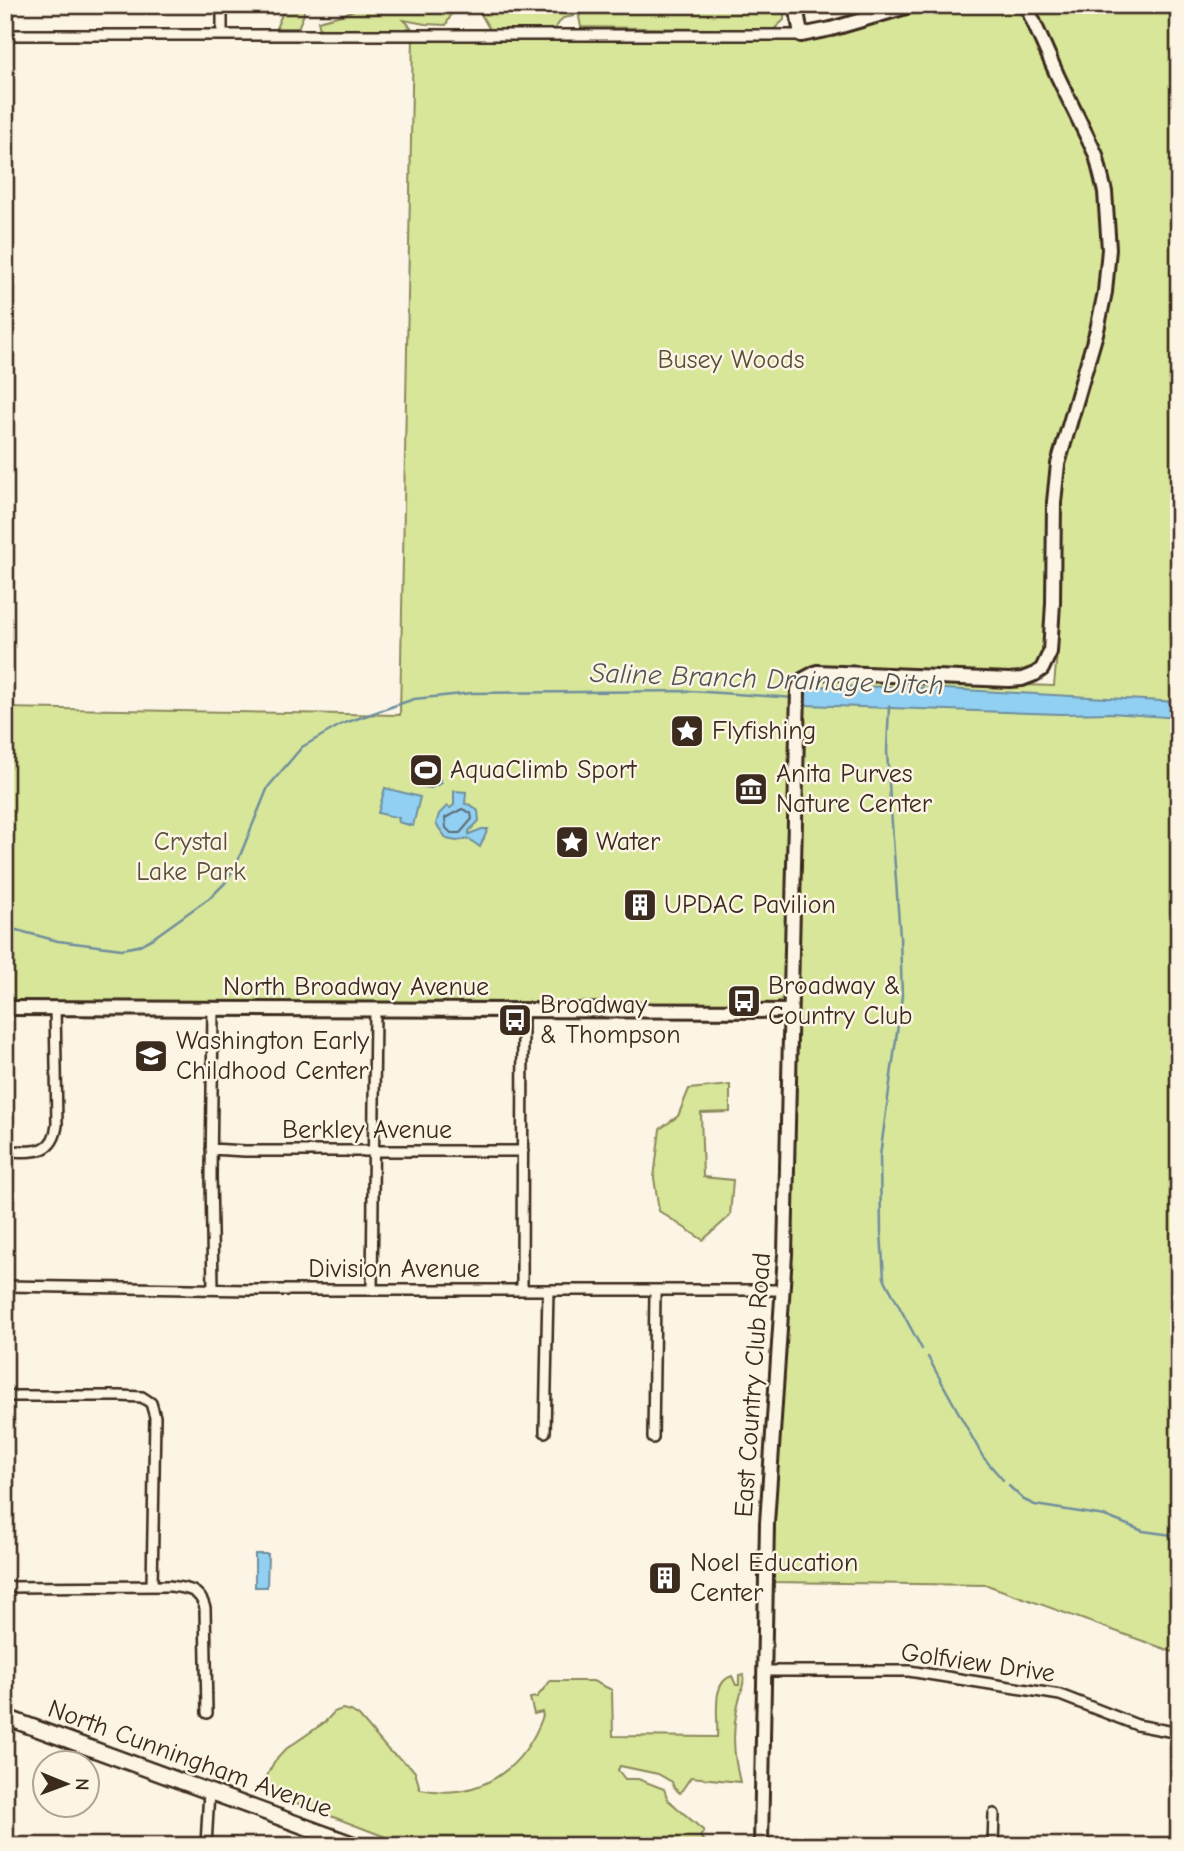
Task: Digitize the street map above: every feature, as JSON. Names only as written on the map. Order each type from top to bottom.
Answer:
[{"type":"main road","name":"North Cunningham Avenue","points":[[5,1717],[358,1846]]},
{"type":"street","points":[[222,5],[222,35]]},
{"type":"street","points":[[796,5],[801,35]]},
{"type":"street","points":[[5,35],[801,35],[913,5]]},
{"type":"street","name":"East Country Club Road","points":[[761,1846],[770,1462],[783,1290],[798,700],[802,680],[817,672],[1009,680],[1035,674],[1047,661],[1052,635],[1052,538],[1058,464],[1097,330],[1105,292],[1109,249],[1105,192],[1096,155],[1027,5]]},
{"type":"street","points":[[5,1151],[32,1152],[42,1150],[52,1143],[58,1125],[55,1007]]},
{"type":"street","name":"North Broadway Avenue","points":[[5,1008],[790,1011]]},
{"type":"street","points":[[213,1009],[213,1288]]},
{"type":"street","points":[[372,1290],[374,1010]]},
{"type":"street","points":[[522,1290],[523,1010]]},
{"type":"street","name":"Berkley Avenue","points":[[211,1149],[523,1151]]},
{"type":"street","name":"Division Avenue","points":[[5,1286],[655,1292],[783,1290]]},
{"type":"street","points":[[545,1432],[548,1290]]},
{"type":"street","points":[[653,1438],[655,1292]]},
{"type":"street","points":[[5,1396],[120,1396],[142,1398],[151,1403],[155,1417],[152,1586]]},
{"type":"street","points":[[5,1587],[152,1586],[188,1588],[199,1594],[205,1608],[207,1713]]},
{"type":"street","name":"Golfview Drive","points":[[764,1671],[896,1671],[932,1674],[1060,1695],[1137,1724],[1179,1733]]},
{"type":"street","points":[[206,1846],[209,1791]]},
{"type":"street","points":[[993,1846],[994,1814]]},
{"type":"green space","points":[[286,5],[303,5],[304,14],[298,28],[276,28]]},
{"type":"green space","points":[[363,5],[456,5],[446,25],[404,20],[411,27],[400,31],[320,30],[318,21],[345,14]]},
{"type":"green space","points":[[472,5],[579,5],[574,16],[563,18],[552,32],[490,30]]},
{"type":"green space","points":[[585,5],[784,5],[784,20],[773,30],[581,27],[579,17]]},
{"type":"green space","name":"Busey Woods","points":[[913,5],[1026,5],[1096,155],[1108,267],[1058,464],[1052,635],[1035,674],[831,672],[802,680],[786,989],[782,999],[775,1004],[5,1001],[5,708],[400,715],[413,35],[801,35]]},
{"type":"green space","points":[[1033,5],[1179,5],[1179,1654],[987,1585],[772,1582],[787,1337],[796,1117],[800,824],[806,688],[819,678],[1054,686],[1058,642],[1059,521],[1064,463],[1109,299],[1099,151]]},
{"type":"green space","points":[[730,1085],[730,1112],[701,1113],[703,1177],[733,1180],[730,1216],[703,1240],[659,1211],[654,1178],[660,1129],[678,1116],[689,1089]]},
{"type":"green space","points":[[744,1675],[734,1737],[740,1782],[691,1777],[680,1793],[672,1782],[658,1774],[620,1766],[618,1770],[625,1779],[638,1779],[664,1789],[668,1800],[704,1831],[700,1837],[712,1846],[409,1846],[260,1789],[274,1762],[286,1749],[325,1722],[334,1712],[342,1709],[359,1716],[389,1751],[410,1766],[415,1772],[420,1789],[441,1792],[479,1786],[496,1778],[511,1766],[524,1752],[543,1716],[542,1712],[534,1714],[530,1698],[537,1697],[550,1681],[593,1681],[612,1690],[613,1736],[717,1737],[717,1702],[721,1686],[732,1676],[736,1685],[739,1685],[739,1676]]},
{"type":"water","points":[[909,687],[1179,702],[1179,718],[1111,713],[1061,714],[805,705],[806,688]]},
{"type":"water","points":[[433,769],[439,773],[442,783],[431,788],[419,786],[420,771]]},
{"type":"water","points":[[385,788],[420,797],[413,826],[398,822],[399,818],[378,813]]},
{"type":"water","points":[[454,791],[466,792],[465,804],[478,811],[479,821],[469,834],[488,829],[480,847],[469,839],[447,839],[436,824],[439,814],[447,806],[450,808],[454,805]]},
{"type":"water","points":[[255,1554],[268,1554],[267,1587],[255,1587]]},
{"type":"waterway","name":"Saline Branch Drainage Ditch","points":[[5,927],[58,941],[122,949],[138,946],[153,938],[212,896],[225,883],[237,863],[268,787],[302,747],[342,724],[414,699],[472,693],[691,691],[795,698]]},
{"type":"waterway","points":[[889,706],[887,751],[890,800]]},
{"type":"waterway","points":[[891,810],[902,996],[880,1156],[881,1232],[884,1278],[922,1349]]},
{"type":"waterway","points":[[928,1357],[983,1457],[1003,1480]]},
{"type":"waterway","points":[[1009,1486],[1024,1500],[1035,1505],[1105,1516],[1143,1531],[1179,1536]]},
{"type":"place","name":"Flyfishing","points":[[687,731]]},
{"type":"place","name":"AquaClimb Sport","points":[[426,770]]},
{"type":"place","name":"Anita Purves Nature Center","points":[[751,789]]},
{"type":"place","name":"Water","points":[[572,842]]},
{"type":"place","name":"UPDAC Pavilion","points":[[640,905]]},
{"type":"place","name":"Broadway & Country Club","points":[[744,1001]]},
{"type":"place","name":"Broadway & Thompson","points":[[515,1020]]},
{"type":"place","name":"Washington Early Childhood Center","points":[[151,1056]]},
{"type":"place","name":"Noel Education Center","points":[[665,1578]]},
{"type":"park label","name":"Crystal Lake Park","points":[[191,857]]}]
